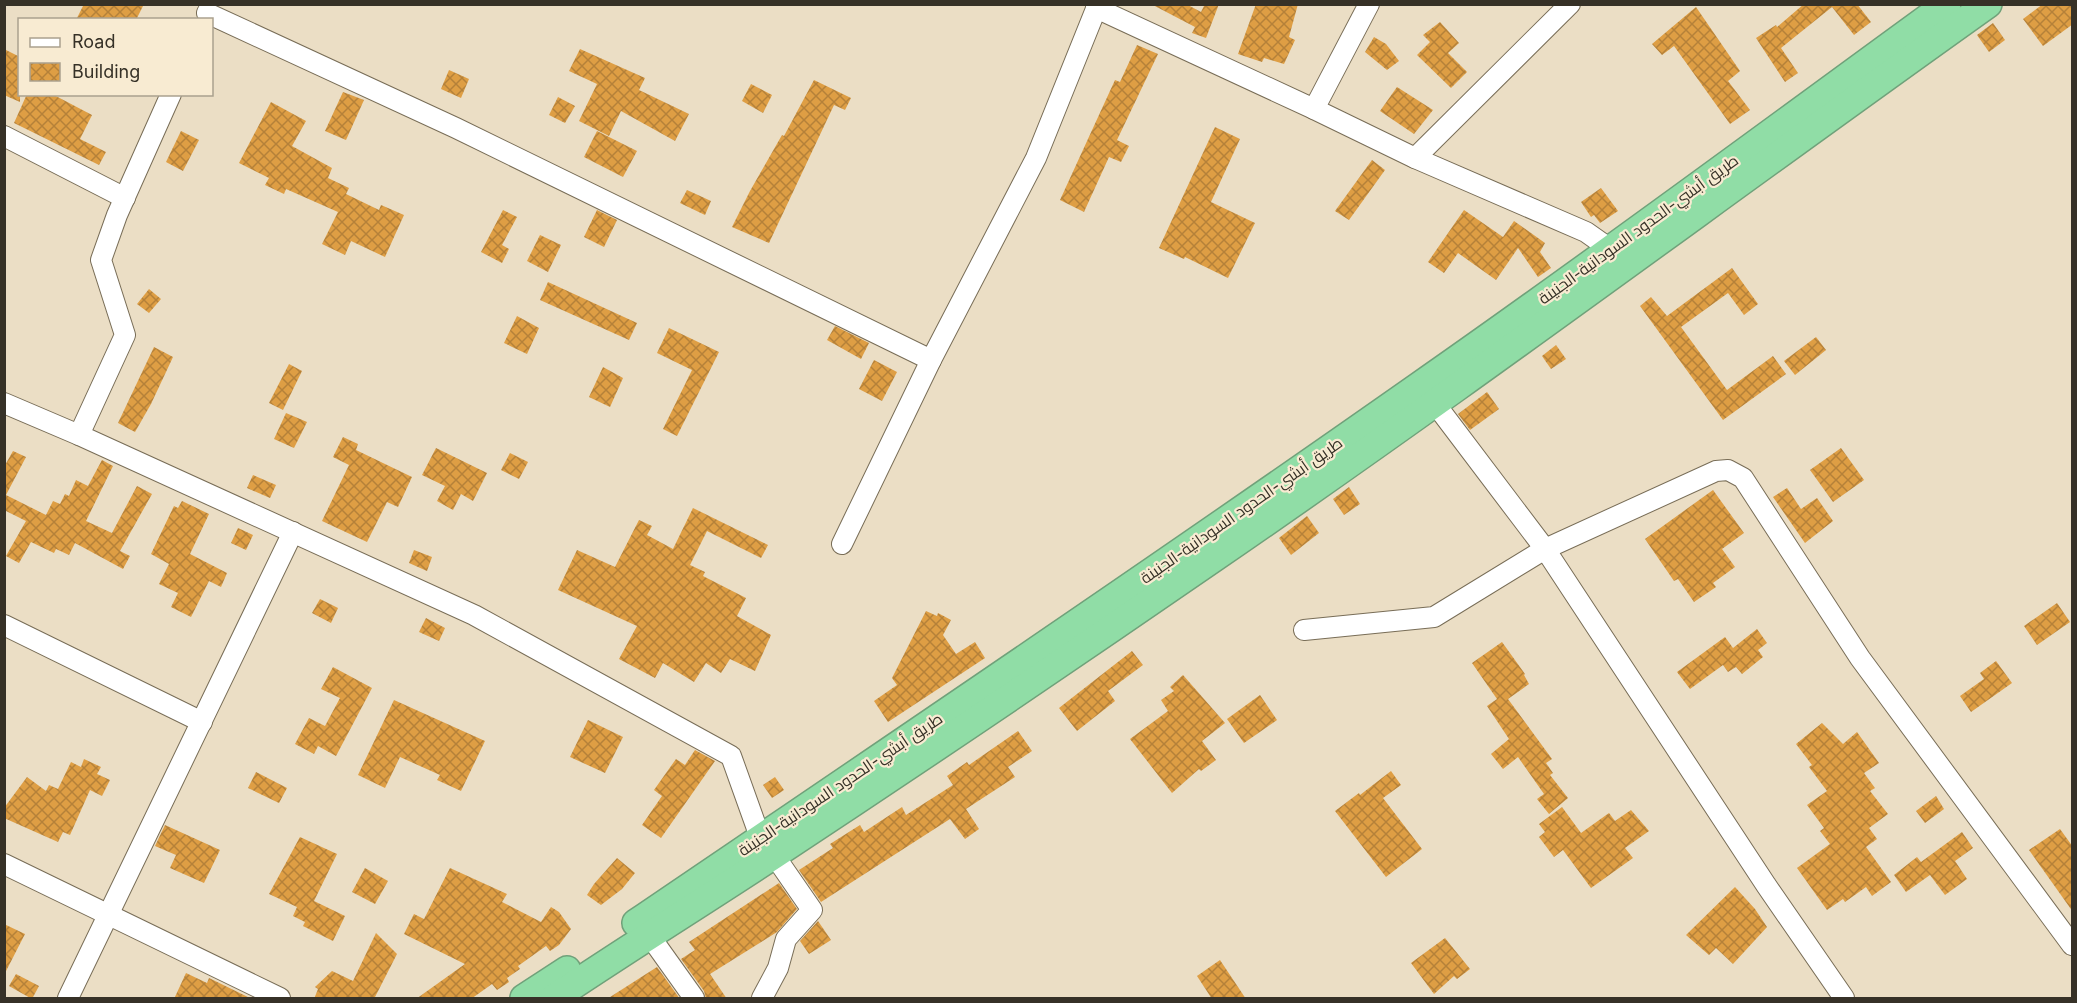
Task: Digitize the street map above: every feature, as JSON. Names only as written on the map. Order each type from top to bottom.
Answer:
[{"type":"highway","name":"طريق أبشي-الحدود السودانية-الجنينة","points":[[524,999],[767,846],[978,692],[1428,394],[1620,257],[1947,4]]},
{"type":"highway","points":[[1620,257],[1809,132],[1988,4]]},
{"type":"highway","points":[[554,999],[649,935],[767,846]]},
{"type":"street","points":[[1314,109],[1369,4]]},
{"type":"street","points":[[1415,158],[1570,4]]},
{"type":"street","points":[[842,544],[931,360],[1036,158],[1097,6],[1415,158],[1586,232],[1620,257]]},
{"type":"street","points":[[207,12],[456,128],[931,360]]},
{"type":"street","points":[[79,435],[125,336],[101,260],[125,198],[170,96]]},
{"type":"street","points":[[4,136],[125,198]]},
{"type":"street","points":[[1428,394],[1545,549],[1766,885],[1844,999]]},
{"type":"street","points":[[4,404],[79,435],[474,615],[730,756],[767,846],[812,910],[786,939],[778,968],[762,999]]},
{"type":"street","points":[[1304,630],[1434,617],[1545,549],[1716,471],[1728,470],[1743,478],[1860,657],[2073,945]]},
{"type":"street","points":[[68,999],[293,532]]},
{"type":"street","points":[[4,625],[202,722]]},
{"type":"street","points":[[4,864],[280,999]]},
{"type":"street","points":[[649,935],[694,999]]},
{"type":"building","points":[[84,4],[144,4],[137,18],[77,18]]},
{"type":"building","points":[[1151,4],[1186,4],[1201,12],[1205,4],[1219,4],[1206,38],[1192,33],[1195,27]]},
{"type":"building","points":[[1256,4],[1298,4],[1289,37],[1295,40],[1284,64],[1264,58],[1262,62],[1238,54]]},
{"type":"building","points":[[1804,4],[1857,4],[1871,22],[1854,35],[1832,7],[1781,48],[1798,73],[1785,82],[1756,38],[1776,25],[1777,27]]},
{"type":"building","points":[[2043,4],[2073,4],[2073,24],[2043,46],[2023,19]]},
{"type":"building","points":[[1696,7],[1740,71],[1728,81],[1750,110],[1730,124],[1674,46],[1662,55],[1652,44]]},
{"type":"building","points":[[1440,22],[1459,43],[1448,53],[1467,72],[1451,88],[1417,55],[1430,42],[1423,35]]},
{"type":"building","points":[[1993,23],[2005,40],[1989,52],[1977,35]]},
{"type":"building","points":[[1374,37],[1386,44],[1399,61],[1387,70],[1365,52]]},
{"type":"building","points":[[1137,45],[1158,54],[1117,140],[1129,146],[1121,162],[1109,157],[1084,212],[1060,200],[1115,80],[1120,82]]},
{"type":"building","points":[[4,49],[18,56],[20,102],[4,95]]},
{"type":"building","points":[[580,49],[645,78],[639,90],[689,114],[675,141],[621,111],[609,136],[579,121],[597,84],[569,71]]},
{"type":"building","points":[[449,70],[469,79],[461,98],[441,89]]},
{"type":"building","points":[[814,80],[851,98],[845,110],[834,105],[769,243],[732,227],[750,191],[782,135],[784,136]]},
{"type":"building","points":[[751,84],[772,95],[763,113],[742,101]]},
{"type":"building","points":[[1397,87],[1433,110],[1414,134],[1380,111]]},
{"type":"building","points":[[343,92],[364,100],[346,140],[325,131]]},
{"type":"building","points":[[26,96],[56,96],[92,115],[80,139],[106,152],[99,165],[14,123]]},
{"type":"building","points":[[558,97],[575,106],[565,123],[549,115]]},
{"type":"building","points":[[271,102],[306,121],[292,146],[332,168],[328,178],[349,188],[346,194],[379,210],[381,205],[404,215],[385,257],[351,241],[345,255],[322,244],[338,212],[286,189],[284,194],[265,185],[269,178],[239,163]]},
{"type":"building","points":[[1215,127],[1240,139],[1211,202],[1255,223],[1228,278],[1185,257],[1184,259],[1159,248]]},
{"type":"building","points":[[181,131],[199,140],[183,171],[166,162]]},
{"type":"building","points":[[597,131],[637,151],[623,177],[584,157]]},
{"type":"building","points":[[1372,160],[1385,170],[1349,220],[1335,211]]},
{"type":"building","points":[[1601,188],[1618,211],[1600,223],[1594,215],[1591,217],[1581,202]]},
{"type":"building","points":[[687,190],[711,201],[705,215],[680,203]]},
{"type":"building","points":[[503,210],[517,217],[502,245],[509,249],[502,263],[481,252]]},
{"type":"building","points":[[597,210],[617,220],[604,247],[584,237]]},
{"type":"building","points":[[1464,210],[1503,237],[1514,221],[1545,243],[1540,252],[1551,268],[1538,277],[1518,248],[1496,280],[1458,253],[1444,273],[1428,262]]},
{"type":"building","points":[[540,235],[561,245],[548,272],[527,261]]},
{"type":"building","points":[[1732,268],[1758,304],[1744,315],[1728,293],[1681,327],[1727,390],[1773,356],[1786,374],[1723,420],[1640,306],[1651,297],[1667,316]]},
{"type":"building","points":[[548,282],[637,323],[629,340],[540,300]]},
{"type":"building","points":[[149,289],[161,299],[149,313],[137,304]]},
{"type":"building","points":[[517,316],[539,328],[527,354],[504,343]]},
{"type":"building","points":[[835,326],[869,343],[861,359],[827,340]]},
{"type":"building","points":[[669,328],[719,352],[677,436],[663,429],[692,370],[657,353]]},
{"type":"building","points":[[1816,337],[1826,350],[1795,375],[1784,361]]},
{"type":"building","points":[[1556,345],[1566,359],[1551,369],[1542,356]]},
{"type":"building","points":[[154,347],[173,357],[135,432],[118,423]]},
{"type":"building","points":[[874,360],[897,372],[882,401],[859,389]]},
{"type":"building","points":[[289,364],[302,371],[283,410],[269,403]]},
{"type":"building","points":[[603,367],[623,378],[610,407],[589,397]]},
{"type":"building","points":[[1487,392],[1499,409],[1470,430],[1458,414]]},
{"type":"building","points":[[286,413],[307,422],[294,448],[274,439]]},
{"type":"building","points":[[343,437],[358,444],[356,450],[412,477],[398,507],[387,502],[367,542],[322,521],[349,465],[333,457]]},
{"type":"building","points":[[436,448],[487,473],[473,501],[461,494],[453,510],[437,501],[445,486],[422,475]]},
{"type":"building","points":[[1841,448],[1864,480],[1833,502],[1810,470]]},
{"type":"building","points":[[13,451],[26,457],[6,495],[46,515],[53,501],[60,504],[65,494],[69,496],[76,480],[88,486],[102,460],[113,466],[86,521],[112,533],[137,486],[152,494],[120,551],[130,556],[123,569],[75,543],[69,555],[56,549],[54,553],[31,542],[19,563],[6,556],[26,521],[4,510],[4,467]]},
{"type":"building","points":[[510,453],[528,462],[519,479],[501,470]]},
{"type":"building","points":[[253,475],[276,485],[270,498],[247,488]]},
{"type":"building","points":[[1349,487],[1360,504],[1344,515],[1333,499]]},
{"type":"building","points":[[1787,488],[1801,509],[1817,498],[1833,521],[1805,543],[1773,497]]},
{"type":"building","points":[[1713,490],[1744,533],[1722,549],[1735,567],[1713,583],[1716,587],[1694,602],[1678,579],[1674,581],[1645,539]]},
{"type":"building","points":[[182,501],[209,514],[190,554],[227,573],[221,587],[209,581],[191,617],[171,607],[178,593],[159,584],[169,564],[151,554],[174,506],[178,508]]},
{"type":"building","points":[[693,508],[768,545],[761,558],[707,531],[690,565],[705,572],[703,576],[746,598],[737,616],[771,635],[755,671],[730,659],[721,673],[706,663],[694,682],[663,663],[655,678],[619,659],[637,626],[558,590],[577,550],[615,567],[639,520],[652,526],[647,535],[673,549]]},
{"type":"building","points":[[1307,516],[1319,533],[1291,555],[1279,538]]},
{"type":"building","points":[[238,528],[253,535],[246,550],[231,543]]},
{"type":"building","points":[[414,550],[432,557],[427,571],[409,563]]},
{"type":"building","points":[[320,599],[338,608],[331,623],[312,613]]},
{"type":"building","points":[[2057,603],[2070,622],[2037,645],[2024,626]]},
{"type":"building","points":[[926,611],[937,616],[938,613],[951,620],[943,635],[956,654],[975,642],[985,658],[888,722],[874,701],[897,685],[892,678]]},
{"type":"building","points":[[426,618],[445,628],[439,641],[419,632]]},
{"type":"building","points":[[1757,629],[1767,643],[1758,650],[1763,657],[1742,674],[1736,667],[1728,672],[1723,665],[1690,689],[1677,672],[1725,637],[1733,648]]},
{"type":"building","points":[[1502,642],[1525,674],[1529,684],[1508,699],[1552,759],[1546,763],[1553,773],[1550,775],[1568,798],[1549,814],[1537,799],[1544,794],[1518,757],[1503,769],[1491,754],[1509,739],[1487,706],[1497,699],[1472,663]]},
{"type":"building","points":[[1132,651],[1143,665],[1108,691],[1115,701],[1077,731],[1059,708]]},
{"type":"building","points":[[1996,661],[2012,683],[1971,712],[1960,696],[1984,679],[1980,673]]},
{"type":"building","points":[[333,667],[372,688],[336,756],[318,746],[314,754],[295,744],[309,718],[325,726],[340,698],[321,689]]},
{"type":"building","points":[[1183,675],[1225,723],[1202,741],[1216,760],[1201,771],[1199,769],[1172,793],[1130,739],[1168,711],[1161,700],[1174,691],[1170,687]]},
{"type":"building","points":[[1260,695],[1277,720],[1244,743],[1227,719]]},
{"type":"building","points":[[394,700],[485,741],[461,791],[437,780],[440,775],[400,757],[385,788],[358,775]]},
{"type":"building","points":[[588,720],[623,737],[605,773],[570,757]]},
{"type":"building","points":[[1822,723],[1843,744],[1857,732],[1879,763],[1864,773],[1875,788],[1870,791],[1888,814],[1869,828],[1877,839],[1866,847],[1891,882],[1872,896],[1866,887],[1845,902],[1843,899],[1827,910],[1797,868],[1830,844],[1820,831],[1824,828],[1807,805],[1827,791],[1809,767],[1812,765],[1796,744]]},
{"type":"building","points":[[1018,731],[1032,751],[1008,767],[1015,777],[966,809],[979,829],[965,839],[950,819],[821,902],[799,870],[833,848],[830,844],[860,825],[864,832],[902,807],[906,815],[953,785],[947,776],[967,762],[969,765]]},
{"type":"building","points":[[695,750],[715,761],[661,838],[642,825],[662,796],[654,790],[676,759],[685,765]]},
{"type":"building","points":[[84,759],[101,767],[97,774],[110,780],[102,796],[90,790],[70,835],[63,832],[58,842],[4,818],[4,808],[27,777],[46,791],[49,785],[58,789],[71,762],[81,767]]},
{"type":"building","points":[[1391,771],[1401,785],[1383,798],[1422,849],[1386,877],[1335,811]]},
{"type":"building","points":[[256,772],[287,788],[279,803],[248,788]]},
{"type":"building","points":[[775,777],[784,790],[772,798],[763,785]]},
{"type":"building","points":[[1936,796],[1944,809],[1925,823],[1916,811]]},
{"type":"building","points":[[1562,807],[1581,833],[1609,813],[1615,821],[1631,810],[1649,831],[1625,848],[1633,858],[1591,888],[1563,850],[1554,857],[1539,837],[1545,832],[1539,824]]},
{"type":"building","points":[[165,825],[220,850],[204,883],[170,868],[176,855],[155,846]]},
{"type":"building","points":[[2060,829],[2073,847],[2073,912],[2029,850]]},
{"type":"building","points":[[1962,832],[1973,848],[1955,861],[1967,879],[1945,895],[1930,875],[1906,892],[1894,875],[1917,857],[1921,862]]},
{"type":"building","points":[[300,837],[337,854],[314,901],[345,916],[333,941],[303,926],[305,922],[293,916],[297,907],[269,894]]},
{"type":"building","points":[[617,858],[635,873],[622,889],[601,905],[587,895]]},
{"type":"building","points":[[365,868],[388,881],[375,904],[352,892]]},
{"type":"building","points":[[450,868],[507,894],[502,902],[541,922],[551,907],[559,912],[571,929],[559,945],[550,951],[546,946],[518,966],[520,969],[507,978],[509,982],[497,990],[492,984],[471,999],[416,999],[465,964],[404,934],[414,914],[424,919]]},
{"type":"building","points":[[779,883],[797,909],[777,932],[710,974],[727,999],[706,999],[704,991],[681,959],[695,950],[689,942]]},
{"type":"building","points":[[1735,887],[1755,909],[1767,927],[1733,964],[1716,948],[1709,955],[1686,935]]},
{"type":"building","points":[[818,921],[831,940],[809,954],[800,941]]},
{"type":"building","points":[[4,924],[25,934],[4,975]]},
{"type":"building","points":[[376,933],[397,954],[374,999],[314,999],[318,989],[315,987],[332,971],[353,981]]},
{"type":"building","points":[[1445,938],[1470,969],[1457,979],[1454,976],[1434,994],[1411,963]]},
{"type":"building","points":[[1220,960],[1246,999],[1212,999],[1197,976]]},
{"type":"building","points":[[657,967],[680,999],[607,999]]},
{"type":"building","points":[[186,973],[207,983],[209,978],[252,999],[174,999]]},
{"type":"building","points":[[16,974],[39,986],[32,999],[9,986]]}]
